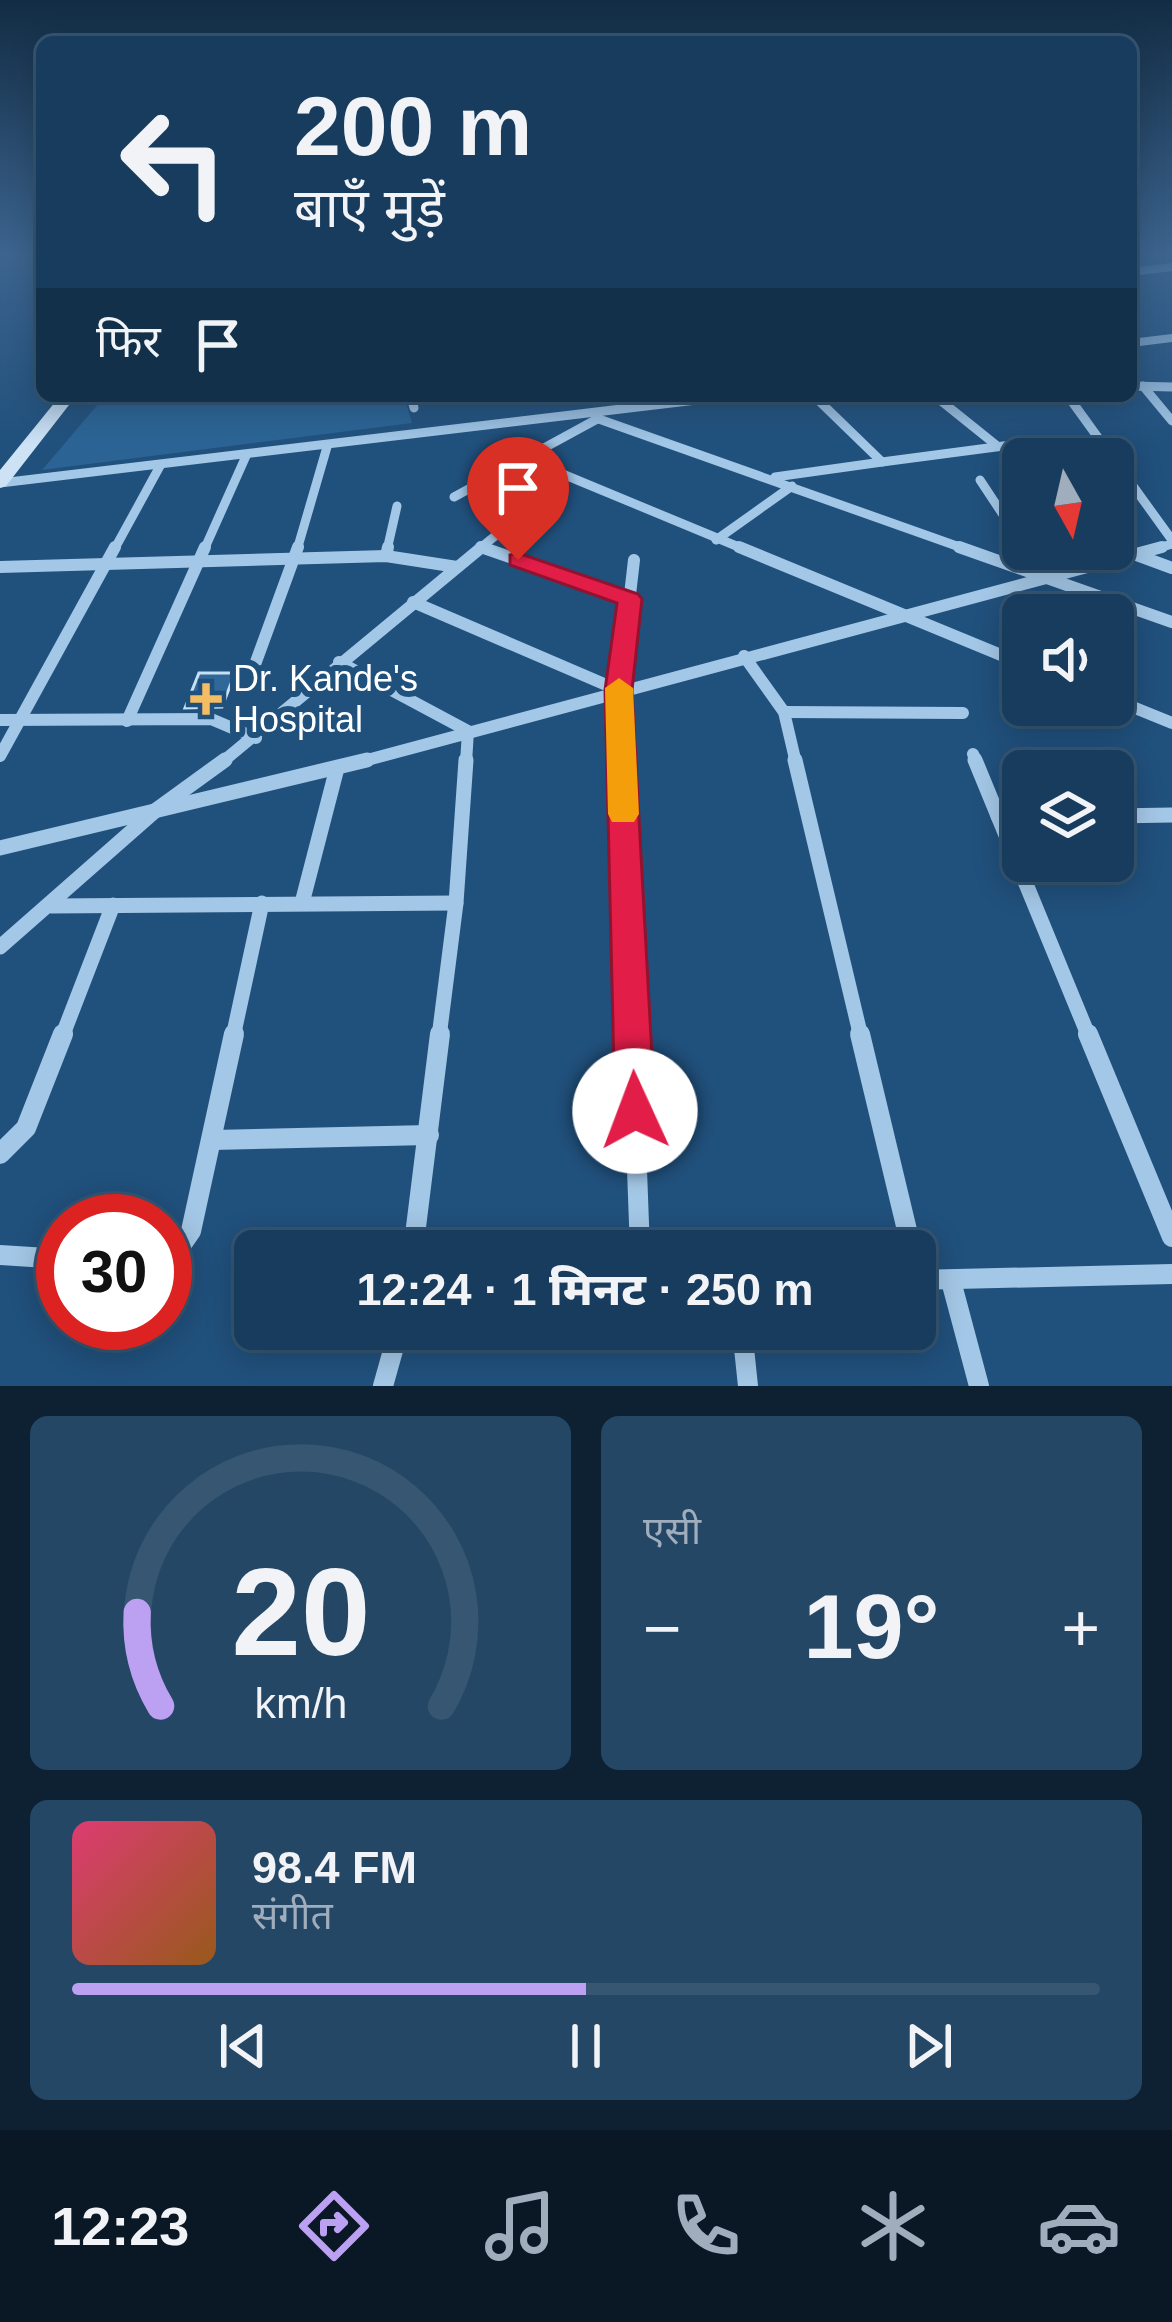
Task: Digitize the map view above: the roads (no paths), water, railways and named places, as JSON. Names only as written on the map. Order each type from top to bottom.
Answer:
[{"type":"street","points":[[1137,342],[1172,338]]},
{"type":"street","points":[[1137,386],[1172,387]]},
{"type":"street","points":[[1144,386],[1172,421]]},
{"type":"street","points":[[0,463],[49,402]]},
{"type":"street","points":[[0,483],[63,402]]},
{"type":"street","points":[[412,402],[414,408]]},
{"type":"street","points":[[0,483],[691,402]]},
{"type":"street","points":[[820,402],[882,462]]},
{"type":"street","points":[[942,402],[996,445]]},
{"type":"street","points":[[1072,402],[1172,542],[1134,554]]},
{"type":"street","points":[[454,497],[594,417],[1172,622]]},
{"type":"street","points":[[768,478],[1002,445]]},
{"type":"street","points":[[253,670],[294,560],[327,447]]},
{"type":"street","points":[[128,721],[246,456]]},
{"type":"street","points":[[524,458],[1002,656]]},
{"type":"street","points":[[0,756],[160,466]]},
{"type":"street","points":[[980,480],[1002,514]]},
{"type":"street","points":[[716,540],[792,486]]},
{"type":"street","points":[[386,556],[398,506]]},
{"type":"street","points":[[0,947],[155,810],[256,738],[339,662],[495,536]]},
{"type":"street","points":[[481,547],[630,599]]},
{"type":"street","points":[[1134,554],[1172,568]]},
{"type":"street","points":[[0,567],[386,556],[423,558],[457,567]]},
{"type":"street","points":[[634,560],[619,690],[639,1230]]},
{"type":"street","points":[[1038,570],[1042,576]]},
{"type":"street","points":[[0,848],[337,768],[1064,570]]},
{"type":"street","points":[[413,602],[619,690]]},
{"type":"street","points":[[744,656],[784,712],[907,1230]]},
{"type":"street","points":[[339,662],[468,731]]},
{"type":"street","points":[[1134,707],[1172,722]]},
{"type":"street","points":[[784,712],[963,713]]},
{"type":"street","points":[[0,720],[211,719],[256,738]]},
{"type":"street","points":[[416,1230],[456,903],[468,731]]},
{"type":"street","points":[[973,754],[1172,1238]]},
{"type":"street","points":[[302,903],[337,768]]},
{"type":"street","points":[[1134,816],[1172,815]]},
{"type":"street","points":[[192,1227],[262,903]]},
{"type":"street","points":[[51,906],[456,903]]},
{"type":"street","points":[[0,1154],[26,1128],[113,905]]},
{"type":"street","points":[[213,1140],[429,1135]]},
{"type":"street","points":[[0,1255],[36,1257]]},
{"type":"street","points":[[936,1278],[1172,1274]]},
{"type":"street","points":[[951,1281],[980,1386]]},
{"type":"street","points":[[383,1386],[393,1350]]},
{"type":"street","points":[[744,1350],[748,1386]]},
{"type":"place","name":"Dr. Kande's Hospital","points":[[206,699]]}]
